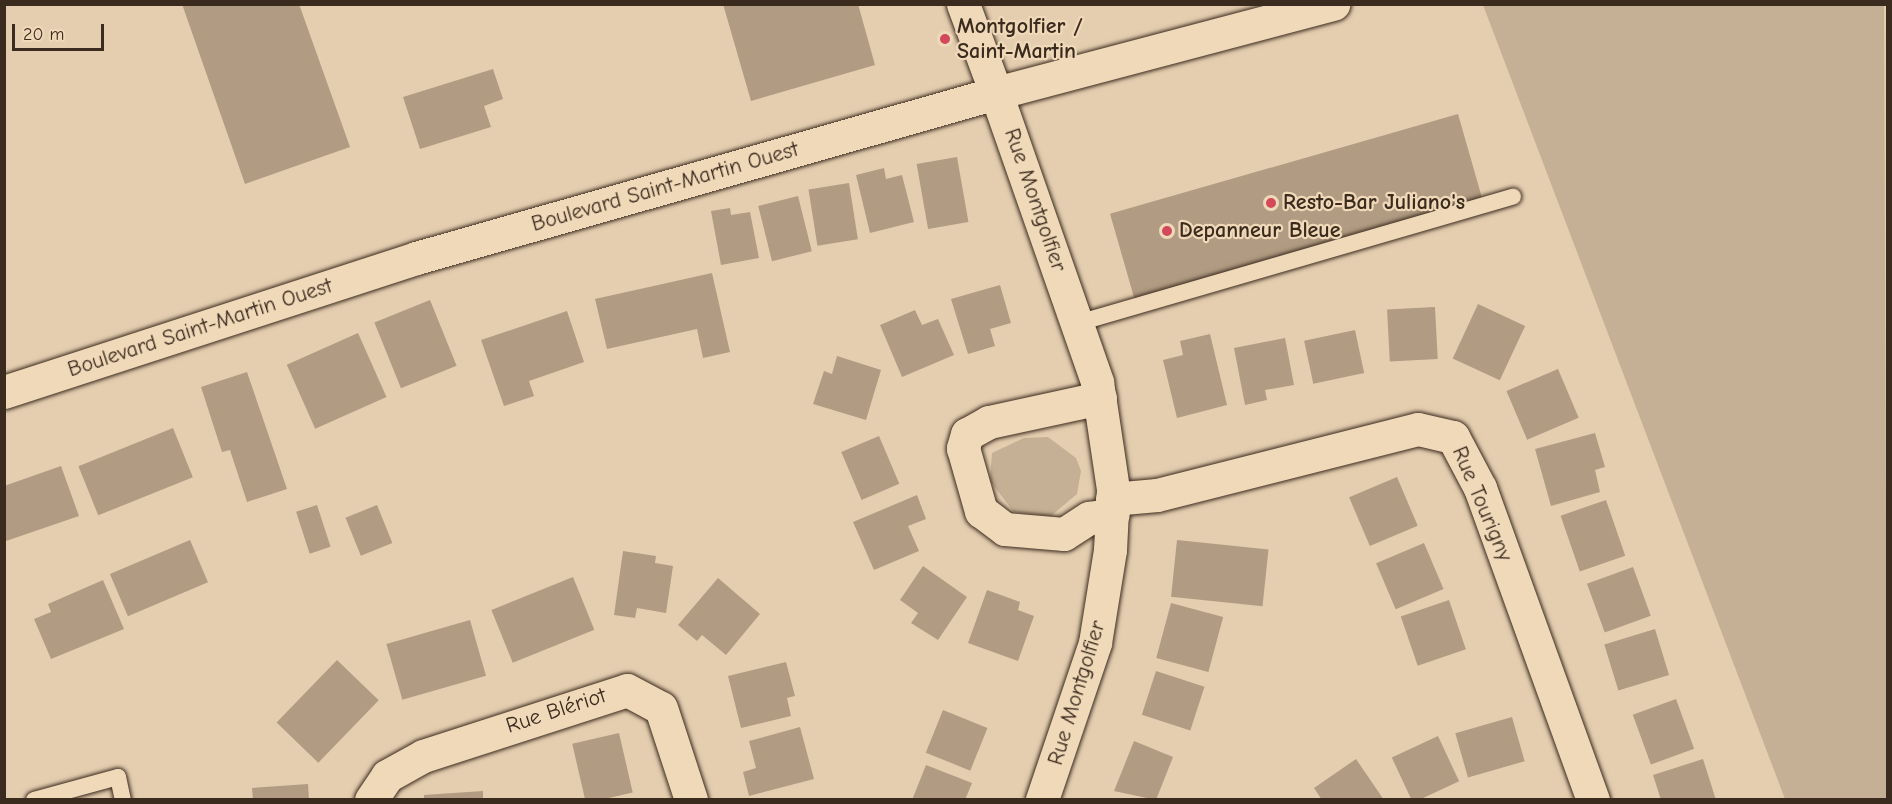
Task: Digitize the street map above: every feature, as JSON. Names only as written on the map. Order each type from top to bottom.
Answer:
[{"type":"street","name":"Rue Montgolfier","points":[[963,4],[1078,323],[1100,398],[1113,506],[1095,643],[1042,800]]},
{"type":"street","name":"Boulevard Saint-Martin Ouest","points":[[4,392],[416,258],[996,93],[1333,4]]},
{"type":"street","points":[[1100,398],[989,422],[967,434],[963,448],[981,511],[1005,528],[1064,534],[1113,506]]},
{"type":"street","name":"Rue Tourigny","points":[[1113,506],[1418,429],[1453,437],[1480,488],[1593,800]]},
{"type":"street","name":"Rue Blériot","points":[[371,800],[387,776],[423,756],[627,690],[651,698],[665,715],[691,800]]},
{"type":"lane","points":[[1078,323],[1513,198]]},
{"type":"lane","points":[[34,800],[118,777],[123,800]]},
{"type":"shaded area","points":[[1483,5],[1884,5],[1887,799],[1785,799]]},
{"type":"shaded area","points":[[1048,437],[1076,458],[1081,471],[1077,494],[1051,516],[1014,512],[990,481],[992,453],[1024,438]]},
{"type":"building","points":[[182,4],[299,4],[350,147],[245,184]]},
{"type":"building","points":[[723,4],[858,4],[875,65],[751,101]]},
{"type":"building","points":[[493,69],[503,99],[484,106],[491,127],[420,149],[403,97]]},
{"type":"building","points":[[1458,114],[1483,202],[1135,302],[1110,214]]},
{"type":"building","points":[[957,157],[968,222],[928,229],[917,164]]},
{"type":"building","points":[[884,168],[886,179],[902,175],[914,222],[870,233],[856,175]]},
{"type":"building","points":[[849,183],[858,239],[817,246],[809,189]]},
{"type":"building","points":[[798,196],[812,251],[772,261],[758,206]]},
{"type":"building","points":[[730,208],[731,215],[750,212],[759,258],[721,265],[711,211]]},
{"type":"building","points":[[712,273],[730,352],[703,358],[697,329],[607,349],[595,299]]},
{"type":"building","points":[[1000,285],[1011,323],[990,329],[995,346],[968,354],[951,299]]},
{"type":"building","points":[[430,300],[457,366],[401,388],[374,322]]},
{"type":"building","points":[[1478,304],[1525,326],[1500,380],[1453,358]]},
{"type":"building","points":[[1435,307],[1438,359],[1390,361],[1387,310]]},
{"type":"building","points":[[915,310],[922,325],[938,319],[954,355],[902,377],[880,325]]},
{"type":"building","points":[[567,311],[584,362],[529,381],[534,396],[504,406],[481,340]]},
{"type":"building","points":[[1355,330],[1364,373],[1313,384],[1304,341]]},
{"type":"building","points":[[358,333],[386,397],[315,429],[287,365]]},
{"type":"building","points":[[1210,334],[1227,405],[1177,418],[1163,360],[1183,355],[1180,341]]},
{"type":"building","points":[[1285,338],[1294,385],[1265,390],[1267,400],[1245,405],[1234,348]]},
{"type":"building","points":[[837,356],[881,370],[866,420],[813,404],[824,371],[832,374]]},
{"type":"building","points":[[1558,369],[1579,418],[1527,440],[1506,391]]},
{"type":"building","points":[[247,372],[287,489],[247,502],[230,450],[222,452],[201,387]]},
{"type":"building","points":[[173,428],[193,477],[98,515],[78,466]]},
{"type":"building","points":[[1595,433],[1605,467],[1595,470],[1600,492],[1551,506],[1535,449]]},
{"type":"building","points":[[879,436],[899,484],[862,500],[841,452]]},
{"type":"building","points":[[61,466],[79,516],[6,541],[4,486]]},
{"type":"building","points":[[1397,477],[1418,526],[1370,546],[1349,497]]},
{"type":"building","points":[[917,495],[926,519],[908,526],[919,551],[874,570],[853,522]]},
{"type":"building","points":[[1606,500],[1625,556],[1580,571],[1561,516]]},
{"type":"building","points":[[317,505],[331,547],[310,554],[296,512]]},
{"type":"building","points":[[377,505],[392,543],[361,556],[345,518]]},
{"type":"building","points":[[190,540],[208,582],[128,616],[110,574]]},
{"type":"building","points":[[1177,540],[1268,550],[1263,606],[1171,597]]},
{"type":"building","points":[[1424,543],[1444,589],[1396,609],[1376,563]]},
{"type":"building","points":[[623,551],[656,556],[655,563],[673,566],[666,613],[637,608],[635,618],[614,615]]},
{"type":"building","points":[[923,566],[967,597],[938,640],[911,623],[918,613],[900,600]]},
{"type":"building","points":[[1633,567],[1651,616],[1605,633],[1587,584]]},
{"type":"building","points":[[573,577],[594,630],[513,663],[491,610]]},
{"type":"building","points":[[718,578],[760,614],[726,655],[702,635],[697,641],[678,625]]},
{"type":"building","points":[[103,580],[124,629],[51,659],[34,619],[51,612],[48,604]]},
{"type":"building","points":[[987,590],[1020,602],[1018,610],[1034,616],[1018,661],[968,643]]},
{"type":"building","points":[[1449,600],[1466,649],[1418,666],[1401,617]]},
{"type":"building","points":[[1171,603],[1223,617],[1208,672],[1156,658]]},
{"type":"building","points":[[470,620],[486,676],[402,700],[386,644]]},
{"type":"building","points":[[1655,629],[1669,675],[1618,690],[1604,644]]},
{"type":"building","points":[[337,660],[379,700],[318,763],[277,723]]},
{"type":"building","points":[[786,662],[795,696],[787,698],[791,716],[741,728],[728,676]]},
{"type":"building","points":[[1156,671],[1205,687],[1190,731],[1142,715]]},
{"type":"building","points":[[1676,699],[1694,749],[1651,765],[1633,715]]},
{"type":"building","points":[[943,710],[988,728],[970,771],[926,753]]},
{"type":"building","points":[[1512,717],[1525,761],[1468,777],[1455,733]]},
{"type":"building","points":[[800,727],[814,779],[749,796],[743,772],[756,768],[749,741]]},
{"type":"building","points":[[619,733],[633,792],[600,800],[585,800],[572,744]]},
{"type":"building","points":[[1438,736],[1459,781],[1419,800],[1412,800],[1392,758]]},
{"type":"building","points":[[1134,741],[1173,757],[1156,800],[1114,791]]},
{"type":"building","points":[[1356,759],[1384,800],[1322,800],[1314,788]]},
{"type":"building","points":[[1703,759],[1716,800],[1661,800],[1653,775]]},
{"type":"building","points":[[926,765],[972,783],[965,800],[912,800]]},
{"type":"building","points":[[308,784],[309,800],[253,800],[252,788]]},
{"type":"building","points":[[483,791],[483,800],[424,800],[424,795]]},
{"type":"place","name":"Montgolfier / Saint-Martin","points":[[945,39]]},
{"type":"place","name":"Resto-Bar Juliano's","points":[[1271,203]]},
{"type":"place","name":"Depanneur Bleue","points":[[1167,231]]}]
